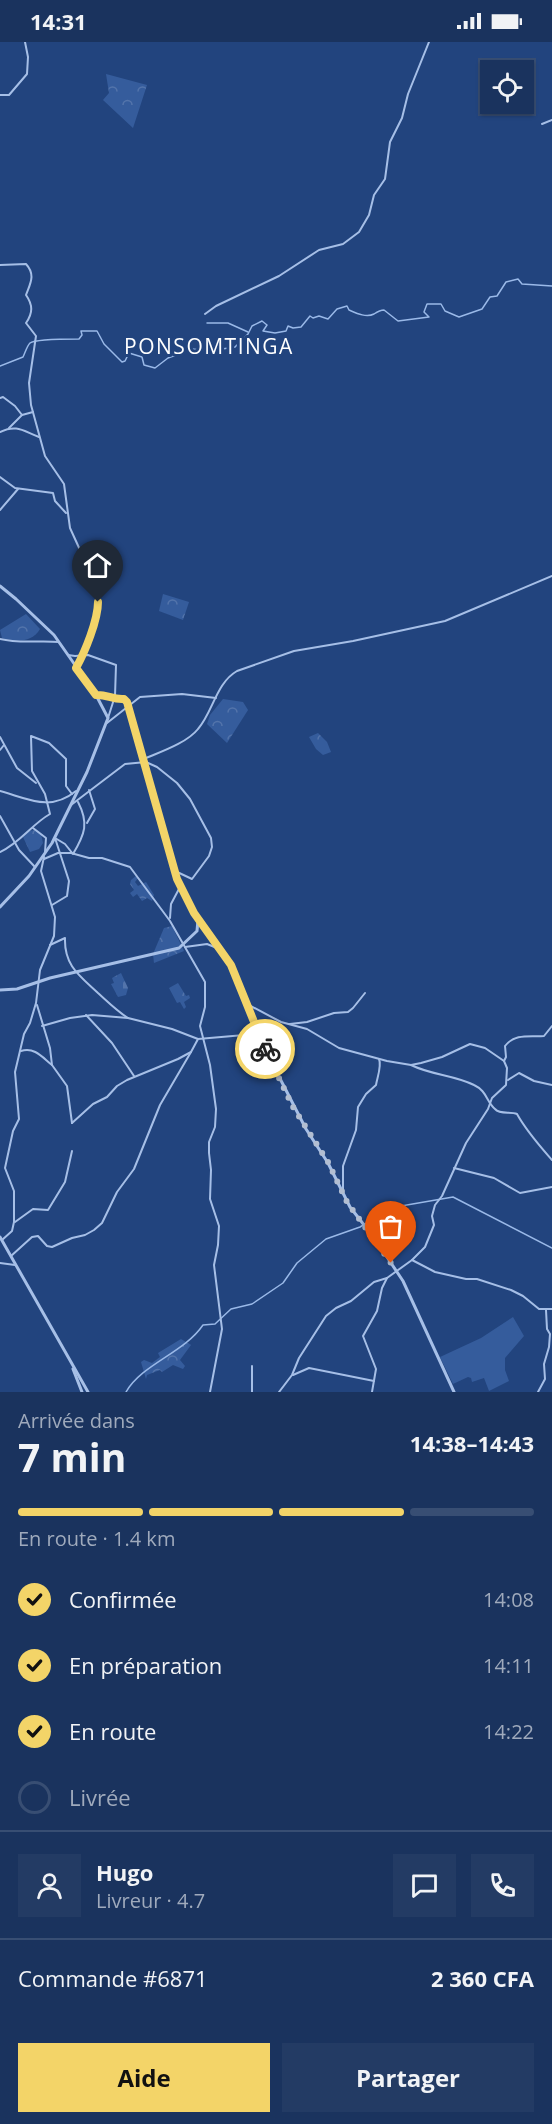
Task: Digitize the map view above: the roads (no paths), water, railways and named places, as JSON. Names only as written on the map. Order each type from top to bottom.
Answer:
[{"type":"street","points":[[0,95],[9,95],[27,74],[28,57],[25,42]]},
{"type":"street","points":[[205,314],[279,276],[305,257],[319,250],[343,244],[359,232],[369,215],[374,195],[385,179],[390,142],[402,118],[408,94],[429,42]]},
{"type":"street","points":[[542,124],[552,120]]},
{"type":"street","points":[[0,265],[26,264],[30,270],[32,280],[26,295],[32,304],[32,310],[26,324],[36,336],[29,386],[33,412],[49,463],[64,484],[70,528],[98,595],[96,618],[76,668]]},
{"type":"street","points":[[0,398],[9,400],[22,415]]},
{"type":"street","points":[[0,432],[9,428],[22,415],[33,412]]},
{"type":"street","points":[[9,428],[19,428],[39,437]]},
{"type":"street","points":[[0,477],[18,489],[53,493],[55,501],[67,514]]},
{"type":"street","points":[[0,510],[18,489]]},
{"type":"street","points":[[69,806],[125,764],[145,761],[196,732],[210,712],[229,676],[241,670],[294,651],[445,621],[552,577]]},
{"type":"street","points":[[0,586],[59,642],[96,695],[108,718]]},
{"type":"street","points":[[0,639],[21,643],[42,640],[59,642]]},
{"type":"street","points":[[0,907],[44,856],[55,838],[90,765],[115,699],[116,665],[83,654],[68,655]]},
{"type":"street","points":[[107,723],[140,697],[190,694],[216,698]]},
{"type":"street","points":[[96,695],[125,699],[129,706],[180,887],[198,919],[231,965],[257,1034],[293,1107],[344,1192],[353,1212],[375,1239],[396,1271],[454,1392]]},
{"type":"street","points":[[0,852],[16,843],[25,832],[33,828],[40,818],[50,814],[48,803],[31,766],[31,736],[49,743],[66,759],[66,786],[72,794]]},
{"type":"street","points":[[0,737],[17,768],[38,784]]},
{"type":"street","points":[[0,749],[4,745]]},
{"type":"street","points":[[145,761],[157,767],[180,786],[190,798],[211,838],[212,847],[209,856],[192,879],[175,871]]},
{"type":"street","points":[[73,854],[95,809],[89,790]]},
{"type":"street","points":[[0,791],[36,802],[48,803],[61,800],[76,791]]},
{"type":"street","points":[[78,801],[86,824]]},
{"type":"street","points":[[0,816],[18,849],[35,867]]},
{"type":"street","points":[[33,828],[46,838],[42,877],[55,921],[54,936],[43,959],[36,1003],[24,1034],[15,1077],[19,1119],[13,1131],[5,1168],[14,1191],[15,1222],[12,1231],[1,1238],[88,1392]]},
{"type":"street","points":[[55,838],[65,844],[73,854]]},
{"type":"street","points":[[51,906],[67,896],[69,886],[55,838]]},
{"type":"street","points":[[44,856],[60,853],[73,854],[88,858],[102,858],[130,867],[170,921],[206,985],[205,1007],[200,1026],[210,1065],[216,1109],[215,1127],[209,1142],[210,1199],[219,1226],[214,1265],[222,1329],[210,1392]]},
{"type":"street","points":[[170,921],[171,904],[180,887]]},
{"type":"street","points":[[184,946],[197,932],[198,919]]},
{"type":"street","points":[[50,945],[66,938],[66,954],[76,972],[128,1018]]},
{"type":"street","points":[[0,990],[17,989],[39,981],[184,946],[207,944],[220,949]]},
{"type":"street","points":[[287,1024],[307,1022],[334,1013],[348,1012],[365,993]]},
{"type":"street","points":[[36,1003],[50,1048],[52,1065]]},
{"type":"street","points":[[247,1004],[287,1024],[307,1029],[339,1048],[411,1065],[426,1072],[477,1086],[499,1112],[517,1114],[529,1133],[537,1139],[540,1148],[552,1160]]},
{"type":"street","points":[[42,1026],[86,1015],[128,1018],[172,1029],[198,1039],[257,1034]]},
{"type":"street","points":[[86,1015],[112,1043],[134,1076]]},
{"type":"street","points":[[508,1080],[504,1061],[505,1046],[508,1042],[519,1036],[544,1036],[552,1026]]},
{"type":"street","points":[[11,1256],[32,1237],[38,1236],[47,1246],[52,1247],[85,1235],[102,1222],[117,1192],[135,1169],[160,1105],[169,1093],[175,1078],[198,1039]]},
{"type":"street","points":[[411,1065],[442,1057],[470,1044],[485,1047],[504,1061]]},
{"type":"street","points":[[21,1051],[28,1049],[36,1051],[52,1065],[67,1086],[72,1123],[117,1086],[134,1076],[191,1052]]},
{"type":"street","points":[[344,1192],[344,1163],[356,1130],[358,1107],[366,1094],[377,1084],[376,1076],[381,1064],[379,1058]]},
{"type":"street","points":[[281,1391],[326,1316],[374,1282],[387,1278],[412,1260],[429,1240],[434,1225],[432,1216],[434,1209],[454,1168],[490,1102],[508,1080],[519,1073],[552,1085]]},
{"type":"street","points":[[15,1222],[33,1209],[48,1210],[65,1182],[72,1151]]},
{"type":"street","points":[[454,1168],[494,1178],[520,1193],[552,1187]]},
{"type":"street","points":[[412,1260],[435,1272],[466,1279],[477,1279],[512,1290],[539,1309],[552,1309]]},
{"type":"street","points":[[0,1263],[15,1265]]},
{"type":"street","points":[[372,1392],[376,1369],[363,1336],[377,1311],[382,1288],[387,1278]]},
{"type":"street","points":[[538,1392],[545,1379],[544,1364],[549,1346],[550,1334],[547,1329],[546,1310]]},
{"type":"street","points":[[70,1362],[82,1392]]},
{"type":"street","points":[[252,1366],[252,1392]]},
{"type":"street","points":[[292,1375],[309,1368],[374,1381]]},
{"type":"waterway","points":[[0,366],[23,357],[30,343],[79,339],[82,335],[81,331],[97,331],[104,344],[122,362],[129,353],[142,357],[144,365],[155,368],[168,358],[192,349],[209,351],[235,347],[248,334],[252,326],[262,321],[267,325],[263,331],[275,333],[286,331],[288,326],[301,327],[310,316],[328,319],[337,309],[347,306],[349,310],[364,315],[384,310],[398,321],[429,317],[424,312],[427,304],[441,304],[445,311],[459,317],[482,309],[490,297],[497,296],[506,282],[518,279],[522,284],[552,286]]},
{"type":"waterway","points":[[207,323],[228,323],[248,332]]},
{"type":"waterway","points":[[126,1392],[142,1374],[195,1335],[203,1325],[215,1324],[231,1309],[252,1304],[283,1283],[297,1263],[326,1239],[360,1227],[378,1216],[388,1206],[453,1197],[552,1248]]},
{"type":"district","name":"PONSOMTINGA","points":[[209,347]]}]
